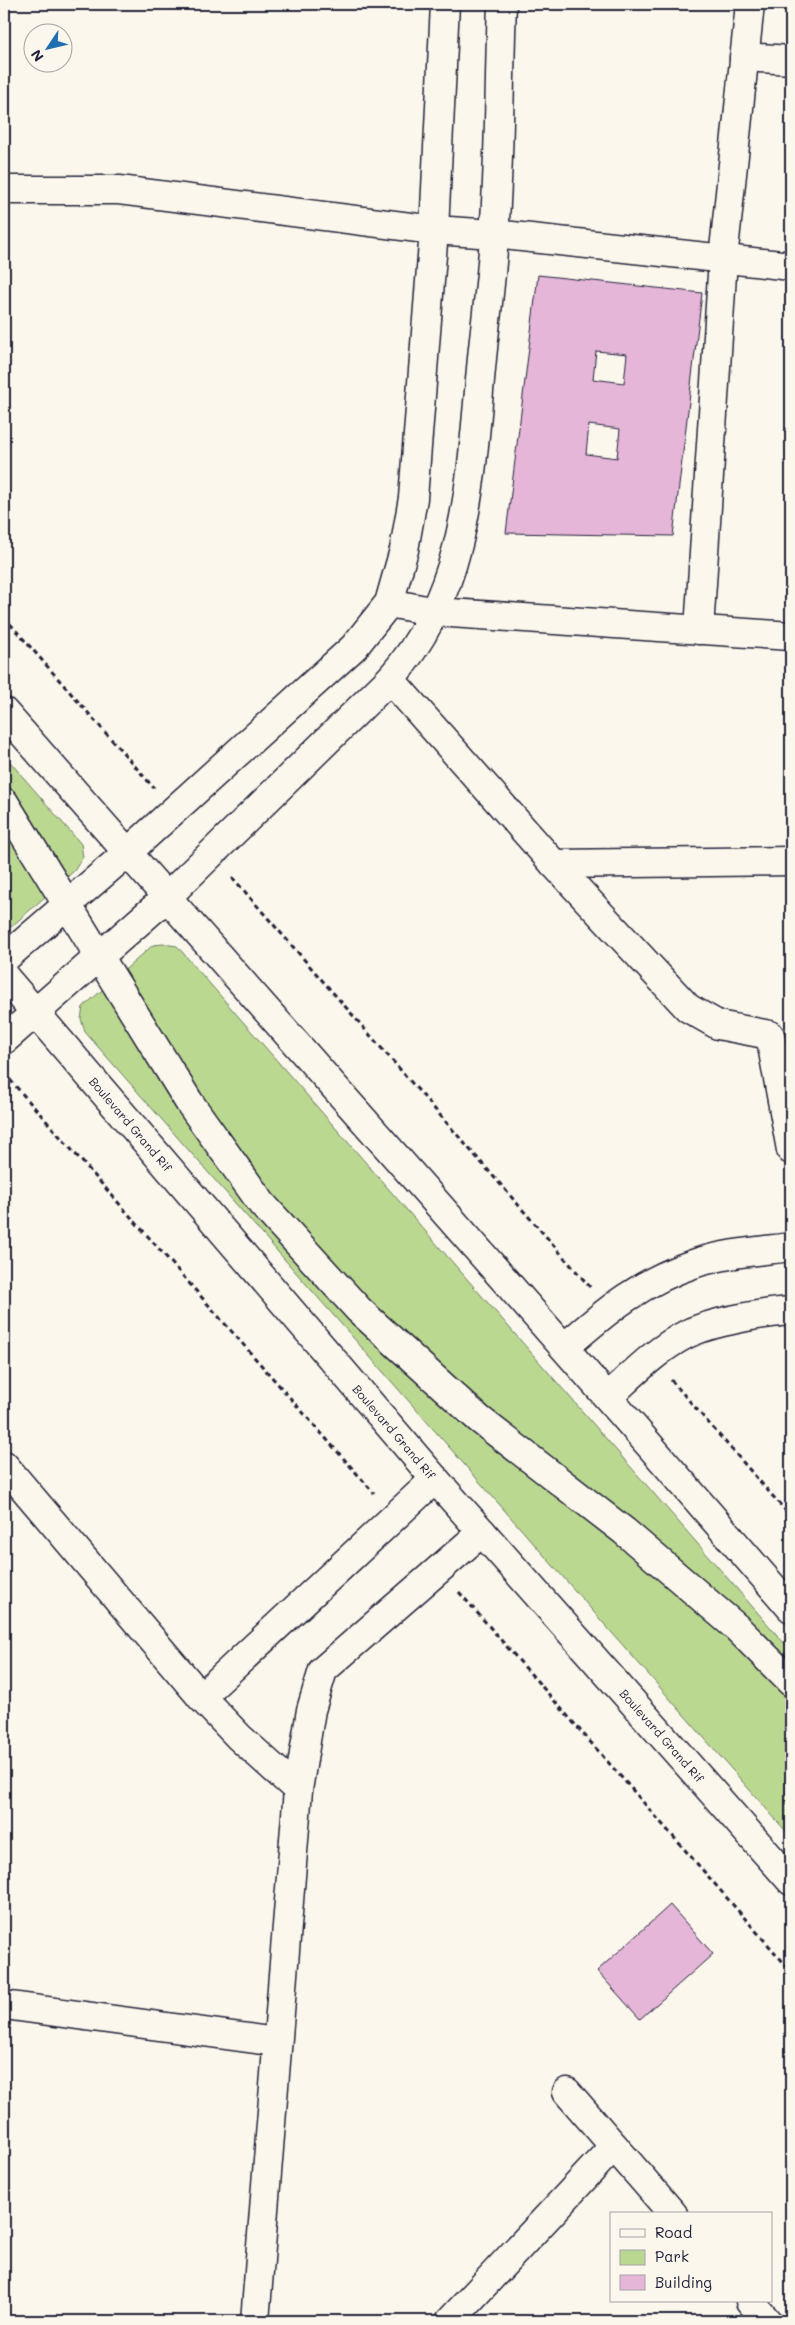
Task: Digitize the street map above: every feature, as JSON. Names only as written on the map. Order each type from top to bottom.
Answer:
[{"type":"street","points":[[4,959],[127,853],[354,647],[389,603],[404,550],[413,498],[434,230],[446,4]]},
{"type":"street","points":[[4,1040],[36,1014],[166,898],[390,679],[414,650],[436,612],[455,561],[468,503],[494,234],[502,4]]},
{"type":"street","points":[[699,630],[723,259],[750,4]]},
{"type":"street","points":[[744,57],[791,60]]},
{"type":"street","points":[[4,190],[119,190],[434,230],[494,234],[791,266]]},
{"type":"street","points":[[389,603],[436,612],[791,636]]},
{"type":"street","points":[[390,679],[554,864],[688,1008],[718,1025],[780,1035],[791,1150]]},
{"type":"street","points":[[4,712],[166,898],[609,1396],[791,1608]]},
{"type":"street","points":[[4,802],[189,1102],[262,1204],[359,1310],[479,1419],[624,1531],[736,1627],[791,1682]]},
{"type":"street","points":[[554,864],[791,861]]},
{"type":"street","name":"Boulevard Grand Rif","points":[[4,976],[435,1479],[791,1881]]},
{"type":"street","points":[[565,1347],[608,1309],[652,1281],[698,1262],[737,1254],[791,1247]]},
{"type":"street","points":[[609,1396],[651,1357],[687,1334],[723,1323],[791,1310]]},
{"type":"street","points":[[4,1465],[201,1697],[239,1737],[298,1790]]},
{"type":"street","points":[[201,1697],[435,1479]]},
{"type":"street","points":[[255,2321],[298,1790],[311,1710],[323,1670],[482,1532]]},
{"type":"street","points":[[4,2004],[277,2042]]},
{"type":"street","points":[[566,2092],[671,2212]]},
{"type":"street","points":[[450,2321],[614,2146]]},
{"type":"street","points":[[751,2302],[767,2321]]},
{"type":"path","points":[[4,617],[174,811]]},
{"type":"path","points":[[212,854],[608,1309]]},
{"type":"path","points":[[651,1357],[791,1517]]},
{"type":"green space","points":[[4,755],[81,844],[83,857],[74,871],[11,927],[4,928]]},
{"type":"green space","points":[[153,945],[177,946],[791,1651],[791,1837],[85,1032],[81,1019],[83,1007]]},
{"type":"building","points":[[538,275],[702,293],[673,536],[506,533]],"holes":[[[596,351],[627,354],[624,383],[593,379]],[[589,425],[620,429],[617,458],[586,454]]]},
{"type":"building","points":[[670,1905],[713,1954],[640,2019],[597,1971]]}]
